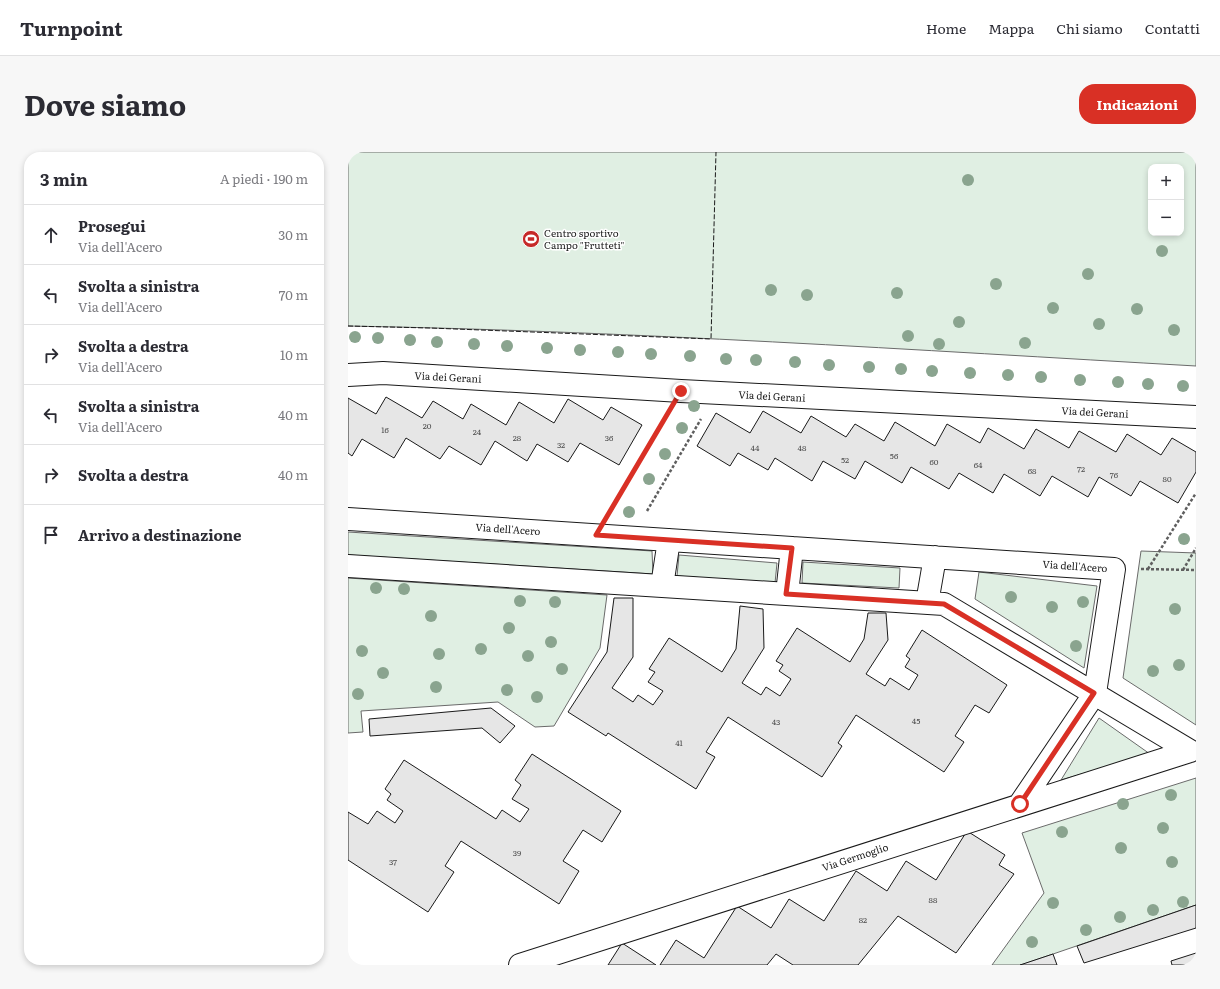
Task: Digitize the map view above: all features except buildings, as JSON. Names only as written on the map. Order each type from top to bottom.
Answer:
[{"type":"street","name":"Via dei Gerani","points":[[348,375],[383,373],[717,393],[1196,417]]},
{"type":"street","name":"Via dell'Acero","points":[[348,519],[1114,568],[1094,693],[1020,804]]},
{"type":"street","points":[[662,586],[669,540]]},
{"type":"street","points":[[786,594],[792,548]]},
{"type":"street","points":[[927,603],[935,557]]},
{"type":"street","points":[[348,566],[944,604],[1094,693]]},
{"type":"street","name":"Via Germoglio","points":[[520,965],[1190,750],[1094,693]]},
{"type":"path","points":[[596,535],[681,391]]},
{"type":"path","points":[[631,537],[717,393]]},
{"type":"path","points":[[1148,569],[1196,493]]},
{"type":"path","points":[[1182,570],[1196,548]]},
{"type":"path","points":[[1114,568],[1196,570]]},
{"type":"green space","points":[[348,152],[1196,152],[1196,366],[666,337],[454,328],[348,326]]},
{"type":"green space","points":[[348,532],[652,551],[653,574],[348,555]]},
{"type":"green space","points":[[1141,551],[1196,553],[1196,725],[1123,678]]},
{"type":"green space","points":[[679,555],[777,563],[775,583],[677,576]]},
{"type":"green space","points":[[803,562],[900,568],[899,588],[802,583]]},
{"type":"green space","points":[[979,572],[1097,586],[1084,668],[975,599]]},
{"type":"green space","points":[[348,578],[607,595],[600,648],[554,726],[535,727],[498,702],[361,711],[363,732],[348,733]]},
{"type":"green space","points":[[1099,718],[1150,754],[1061,780]]},
{"type":"green space","points":[[1196,778],[1196,905],[1021,965],[992,965],[1044,893],[1022,833]]},
{"type":"fence","points":[[348,326],[711,339],[716,152]]},
{"type":"place","name":"Centro sportivo Campo \"Frutteti\"","points":[[531,239]]},
{"type":"route","points":[[681,391],[596,535],[792,548],[786,594],[944,604],[1094,693],[1020,804]]}]
